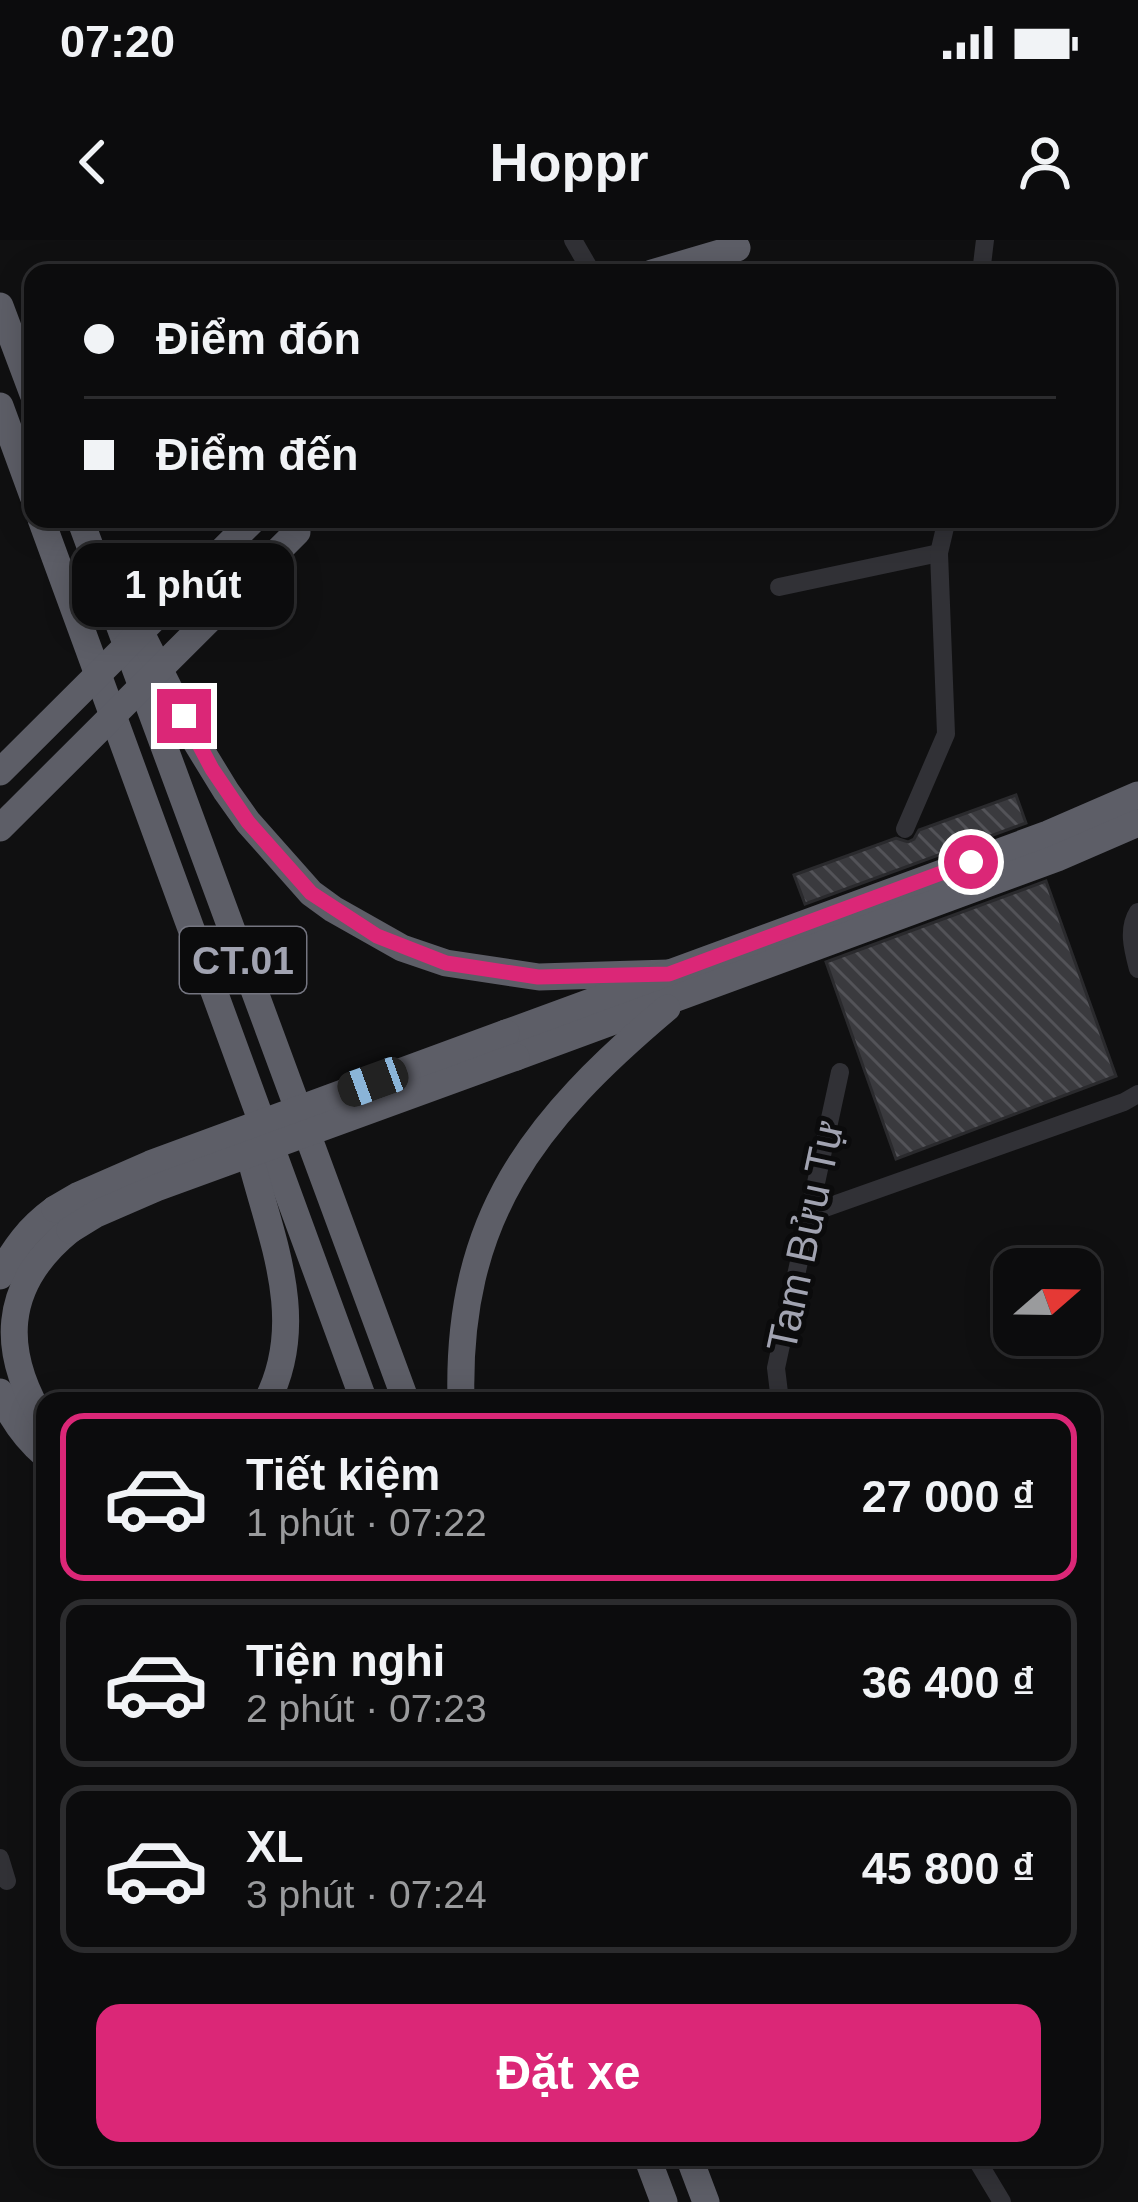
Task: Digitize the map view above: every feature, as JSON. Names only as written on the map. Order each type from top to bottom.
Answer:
[{"type":"highway","points":[[679,264],[741,243]]},
{"type":"highway","points":[[710,264],[741,243]]},
{"type":"highway","points":[[0,306],[24,370]]},
{"type":"highway","points":[[0,406],[24,471]]},
{"type":"highway","name":"CT.01","points":[[44,528],[361,1392]]},
{"type":"highway","name":"CT.01","points":[[86,528],[403,1392]]},
{"type":"highway","points":[[88,528],[212,769],[248,822],[311,893],[377,936],[446,963],[538,977],[674,985],[1057,858],[1138,823]]},
{"type":"highway","points":[[0,772],[245,528]]},
{"type":"highway","points":[[0,828],[301,528]]},
{"type":"highway","points":[[0,1276],[35,1223],[96,1214],[1138,795]]},
{"type":"highway","points":[[162,850],[239,1105],[279,1259],[287,1338],[272,1392]]},
{"type":"highway","points":[[460,1392],[460,1352],[475,1264],[517,1166],[547,1125],[674,985]]},
{"type":"highway","points":[[36,1410],[15,1364],[12,1332],[25,1284],[53,1244],[63,1220]]},
{"type":"highway","points":[[0,1392],[36,1447]]},
{"type":"highway","points":[[649,2166],[663,2198]]},
{"type":"street","points":[[905,829],[946,734],[939,553],[945,528]]},
{"type":"street","points":[[778,587],[939,553]]},
{"type":"street","points":[[1138,912],[1132,944],[1138,969]]},
{"type":"street","name":"Tam Bửu Tự","points":[[778,1392],[776,1368],[840,1072]]},
{"type":"street","points":[[808,1214],[1138,1094]]},
{"type":"street","points":[[0,1858],[7,1881]]},
{"type":"street","points":[[980,2166],[1002,2202]]},
{"type":"building","points":[[1016,795],[1026,823],[805,904],[794,875],[896,838],[908,842],[919,830]]},
{"type":"building","points":[[1046,881],[1116,1076],[896,1159],[826,962]]},
{"type":"route","points":[[184,716],[248,822],[311,893],[377,936],[446,963],[538,977],[669,974],[971,862]]}]
